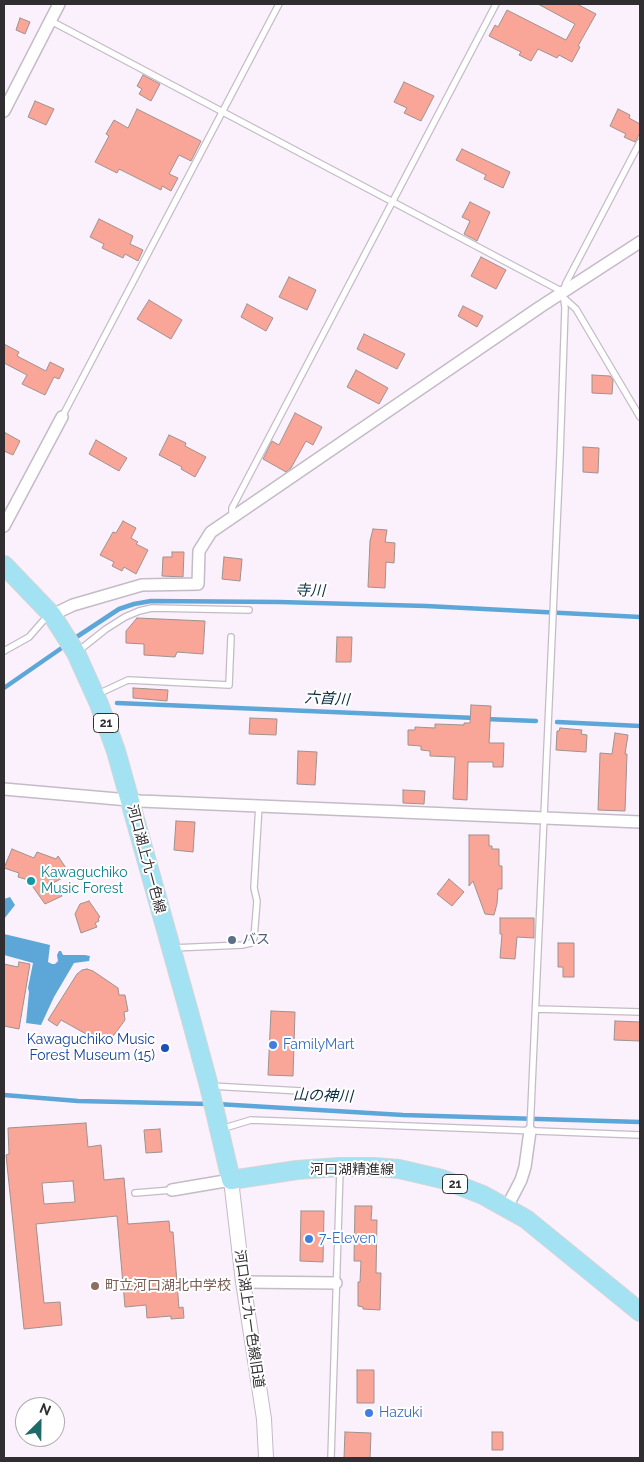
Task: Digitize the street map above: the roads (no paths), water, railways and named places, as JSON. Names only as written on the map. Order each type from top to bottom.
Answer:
[{"type":"main road","name":"河口湖上九一色線","points":[[4,565],[55,620],[75,651],[96,695],[116,751],[171,948],[210,1089],[231,1180]]},
{"type":"main road","name":"河口湖精進線","points":[[231,1180],[288,1171],[340,1167],[374,1167],[420,1174],[462,1186],[507,1207],[545,1234],[640,1312]]},
{"type":"street","points":[[4,111],[59,4]]},
{"type":"street","points":[[55,620],[73,605],[142,585],[198,584],[199,551],[211,532],[564,296],[640,242]]},
{"type":"street","points":[[4,526],[62,417]]},
{"type":"street","points":[[4,789],[130,801],[640,822]]},
{"type":"street","points":[[507,1207],[526,1167],[530,1129]]},
{"type":"street","points":[[172,1190],[231,1180]]},
{"type":"street","name":"河口湖上九一色線旧道","points":[[231,1180],[243,1282],[264,1419],[266,1458]]},
{"type":"street","points":[[243,1282],[336,1283]]},
{"type":"lane","points":[[62,417],[279,4]]},
{"type":"lane","points":[[232,517],[232,508],[496,4]]},
{"type":"lane","points":[[51,21],[393,201],[564,296],[576,310],[640,417]]},
{"type":"lane","points":[[530,1129],[553,604],[564,296],[566,283],[640,142]]},
{"type":"lane","points":[[75,651],[125,617],[139,611],[152,608],[249,610]]},
{"type":"lane","points":[[4,651],[29,637],[43,621],[55,620]]},
{"type":"lane","points":[[96,695],[128,680],[229,685],[231,637]]},
{"type":"lane","points":[[171,948],[251,943],[254,938],[257,901],[254,888],[259,806]]},
{"type":"lane","points":[[536,1009],[640,1012]]},
{"type":"lane","points":[[210,1089],[301,1091]]},
{"type":"lane","points":[[218,1124],[251,1120],[530,1129],[640,1135]]},
{"type":"lane","points":[[331,1458],[340,1167]]},
{"type":"lane","points":[[135,1194],[172,1190]]},
{"type":"water","points":[[10,897],[15,905],[4,919],[4,899]]},
{"type":"water","points":[[4,934],[50,945],[48,962],[52,964],[58,961],[57,955],[59,951],[63,955],[90,956],[89,961],[74,963],[54,997],[41,1025],[26,1023],[28,988],[33,963],[4,955]]},
{"type":"waterway","name":"寺川","points":[[72,640],[119,609],[151,601],[426,606],[640,617]]},
{"type":"waterway","name":"寺川","points":[[4,688],[66,645]]},
{"type":"waterway","name":"六首川","points":[[117,703],[475,718]]},
{"type":"waterway","name":"六首川","points":[[485,719],[536,721]]},
{"type":"waterway","name":"六首川","points":[[557,722],[640,726]]},
{"type":"waterway","name":"山の神川","points":[[4,1095],[78,1101],[209,1104]]},
{"type":"waterway","name":"山の神川","points":[[217,1104],[403,1115],[640,1122]]},
{"type":"place","name":"Kawaguchiko Music Forest","points":[[31,881]]},
{"type":"place","name":"バス","points":[[232,940]]},
{"type":"place","name":"FamilyMart","points":[[273,1045]]},
{"type":"place","name":"Kawaguchiko Music Forest Museum (15)","points":[[165,1048]]},
{"type":"place","name":"7-Eleven","points":[[309,1239]]},
{"type":"place","name":"町立河口湖北中学校","points":[[95,1286]]},
{"type":"place","name":"Hazuki","points":[[369,1413]]}]
